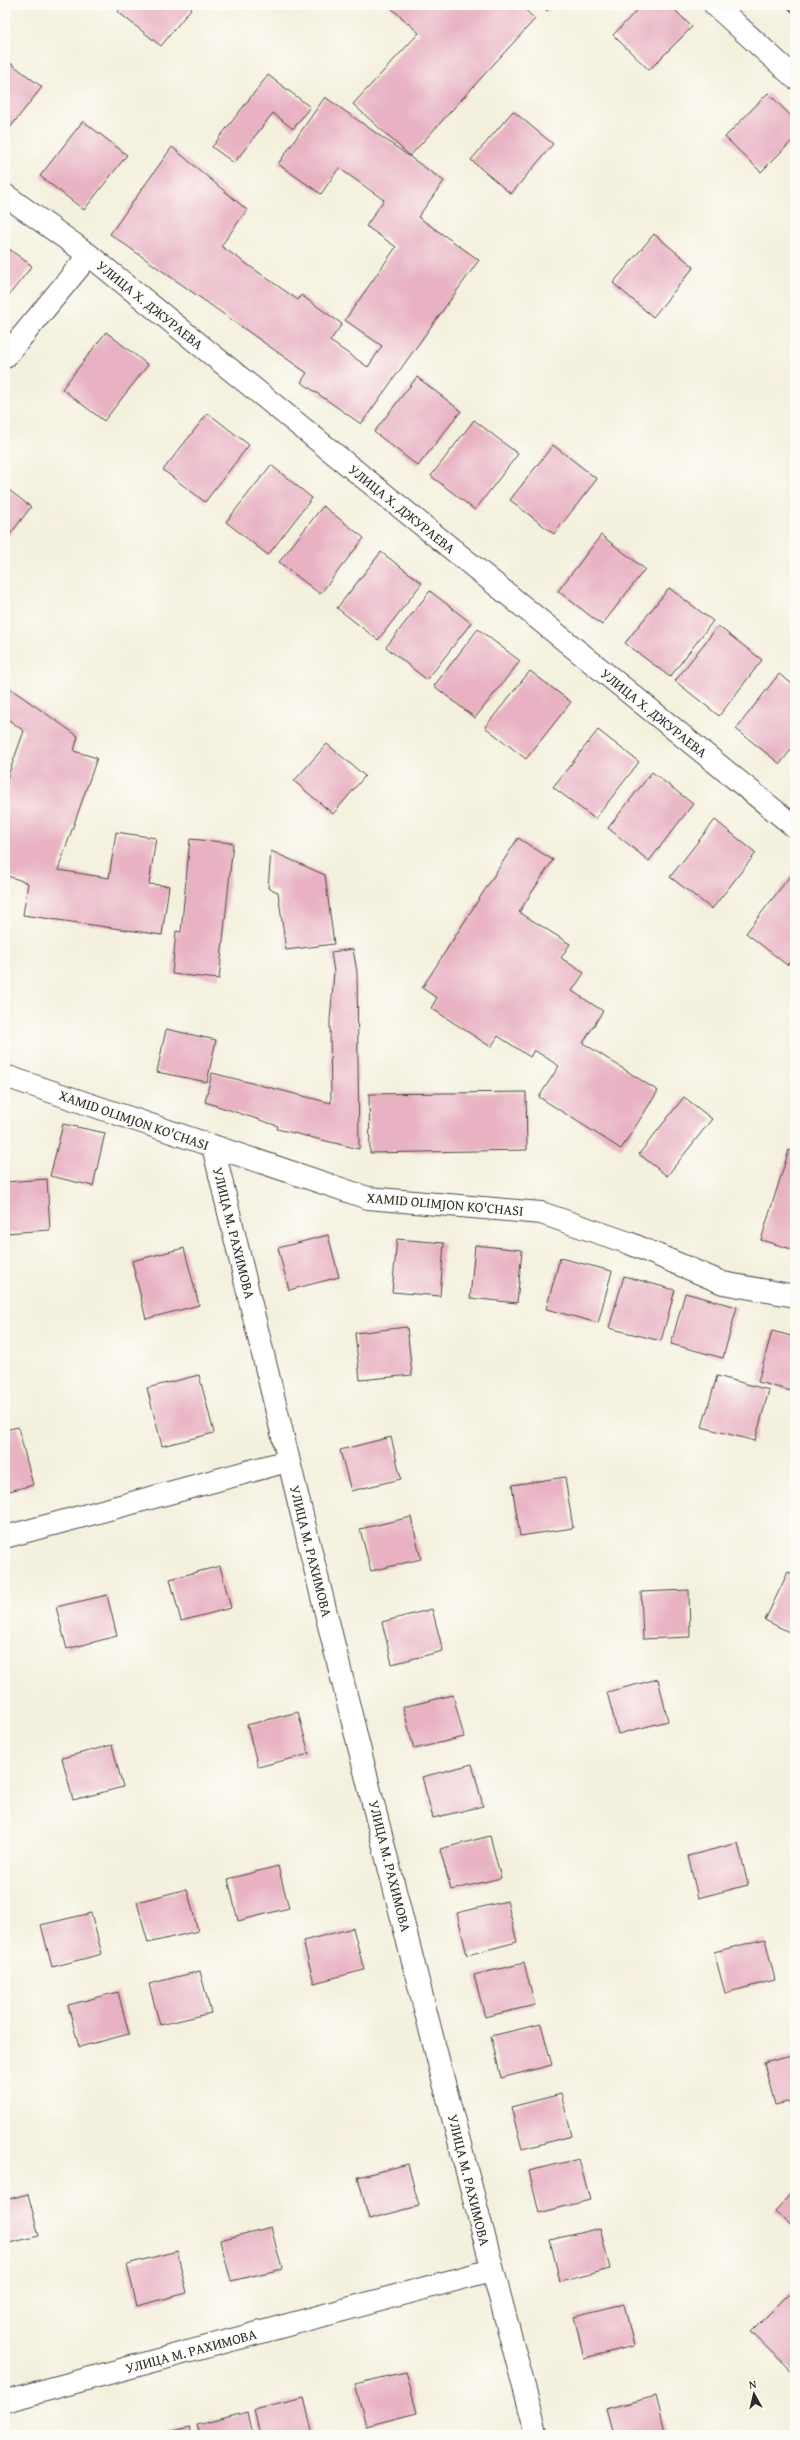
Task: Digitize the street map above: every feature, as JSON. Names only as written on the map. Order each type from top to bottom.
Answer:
[{"type":"street","points":[[715,5],[795,78]]},
{"type":"street","name":"УЛИЦА Х. ДЖУРАЕВА","points":[[5,196],[89,255],[795,827]]},
{"type":"street","points":[[5,357],[89,255]]},
{"type":"street","name":"XAMID OLIMJON KO'CHASI","points":[[5,1076],[368,1198],[541,1213],[629,1243],[723,1283],[795,1296]]},
{"type":"street","name":"УЛИЦА М. РАХИМОВА","points":[[212,1146],[288,1461],[492,2270],[537,2435]]},
{"type":"street","points":[[5,1537],[288,1461]]},
{"type":"street","name":"УЛИЦА М. РАХИМОВА","points":[[5,2401],[492,2270]]},
{"type":"building","points":[[123,5],[194,5],[161,46],[118,12]]},
{"type":"building","points":[[388,5],[520,5],[535,19],[410,156],[353,104],[419,33]]},
{"type":"building","points":[[541,5],[552,5],[547,11]]},
{"type":"building","points":[[642,5],[670,5],[692,27],[649,70],[613,35]]},
{"type":"building","points":[[785,5],[795,5],[795,15]]},
{"type":"building","points":[[5,59],[42,87],[5,134]]},
{"type":"building","points":[[268,75],[310,107],[293,129],[273,113],[234,163],[212,147]]},
{"type":"building","points":[[768,93],[795,120],[795,138],[761,172],[725,137]]},
{"type":"building","points":[[325,97],[444,181],[418,217],[479,260],[361,424],[301,382],[307,373],[110,234],[172,147],[247,210],[221,246],[298,300],[301,295],[342,324],[330,341],[368,367],[382,346],[345,320],[396,247],[366,226],[384,200],[339,168],[321,194],[278,164]]},
{"type":"building","points":[[513,111],[553,144],[511,194],[471,160]]},
{"type":"building","points":[[83,121],[127,155],[84,210],[40,176]]},
{"type":"building","points":[[654,234],[694,267],[653,317],[613,283]]},
{"type":"building","points":[[5,246],[32,266],[5,300]]},
{"type":"building","points":[[106,332],[148,365],[104,421],[62,389]]},
{"type":"building","points":[[417,377],[461,411],[418,466],[374,432]]},
{"type":"building","points":[[208,413],[249,445],[205,502],[163,470]]},
{"type":"building","points":[[474,420],[518,454],[475,510],[431,476]]},
{"type":"building","points":[[553,445],[597,479],[554,534],[510,500]]},
{"type":"building","points":[[271,465],[312,498],[268,555],[226,522]]},
{"type":"building","points":[[5,487],[31,507],[5,541]]},
{"type":"building","points":[[323,506],[364,538],[320,594],[279,562]]},
{"type":"building","points":[[601,535],[645,569],[602,625],[558,591]]},
{"type":"building","points":[[381,552],[422,583],[378,640],[337,608]]},
{"type":"building","points":[[669,588],[713,621],[670,677],[625,643]]},
{"type":"building","points":[[430,591],[471,623],[427,680],[386,647]]},
{"type":"building","points":[[718,626],[762,660],[719,716],[675,681]]},
{"type":"building","points":[[478,629],[520,661],[475,718],[434,686]]},
{"type":"building","points":[[530,671],[571,702],[526,759],[485,727]]},
{"type":"building","points":[[779,674],[795,686],[795,744],[780,764],[736,729]]},
{"type":"building","points":[[5,685],[78,736],[74,751],[97,758],[58,870],[109,878],[116,832],[156,838],[149,884],[169,886],[162,935],[23,915],[28,883],[5,875],[5,784],[24,731],[5,717]]},
{"type":"building","points":[[598,730],[639,762],[595,819],[553,787]]},
{"type":"building","points":[[327,744],[365,776],[333,814],[294,781]]},
{"type":"building","points":[[652,772],[693,804],[649,861],[608,828]]},
{"type":"building","points":[[715,820],[756,853],[712,909],[670,877]]},
{"type":"building","points":[[518,838],[553,860],[519,912],[570,944],[561,958],[584,973],[572,991],[603,1011],[583,1043],[658,1091],[621,1149],[539,1097],[559,1066],[534,1050],[530,1057],[498,1036],[491,1047],[431,1008],[437,998],[422,988]]},
{"type":"building","points":[[190,839],[233,843],[219,979],[172,974],[176,931],[181,932]]},
{"type":"building","points":[[271,851],[325,875],[334,944],[286,950],[278,892],[268,888]]},
{"type":"building","points":[[790,876],[795,880],[795,956],[787,965],[746,933]]},
{"type":"building","points":[[353,949],[357,972],[359,1149],[277,1129],[278,1126],[205,1102],[212,1073],[331,1103],[330,1021],[334,972],[331,952]]},
{"type":"building","points":[[166,1029],[216,1040],[207,1082],[157,1072]]},
{"type":"building","points":[[526,1092],[527,1150],[370,1153],[369,1094]]},
{"type":"building","points":[[684,1097],[712,1119],[667,1176],[639,1154]]},
{"type":"building","points":[[63,1124],[105,1133],[93,1186],[50,1176]]},
{"type":"building","points":[[789,1150],[795,1152],[795,1250],[761,1240]]},
{"type":"building","points":[[47,1179],[50,1230],[5,1233],[5,1182]]},
{"type":"building","points":[[328,1235],[339,1277],[289,1290],[278,1248]]},
{"type":"building","points":[[397,1239],[444,1243],[440,1296],[392,1292]]},
{"type":"building","points":[[475,1245],[522,1250],[517,1303],[470,1298]]},
{"type":"building","points":[[184,1248],[199,1305],[146,1319],[132,1261]]},
{"type":"building","points":[[560,1258],[612,1271],[598,1323],[546,1309]]},
{"type":"building","points":[[624,1276],[675,1290],[661,1341],[609,1328]]},
{"type":"building","points":[[685,1293],[737,1307],[723,1358],[671,1344]]},
{"type":"building","points":[[407,1327],[412,1375],[360,1380],[355,1333]]},
{"type":"building","points":[[772,1331],[795,1337],[795,1392],[758,1382]]},
{"type":"building","points":[[199,1375],[214,1433],[162,1446],[147,1388]]},
{"type":"building","points":[[717,1376],[769,1390],[755,1441],[702,1427]]},
{"type":"building","points":[[18,1427],[33,1485],[5,1492],[5,1430]]},
{"type":"building","points":[[391,1437],[401,1479],[351,1491],[340,1450]]},
{"type":"building","points":[[565,1477],[573,1528],[520,1536],[512,1485]]},
{"type":"building","points":[[411,1517],[421,1559],[371,1571],[360,1529]]},
{"type":"building","points":[[220,1566],[231,1608],[181,1621],[170,1579]]},
{"type":"building","points":[[788,1572],[795,1575],[795,1635],[765,1620]]},
{"type":"building","points":[[689,1590],[690,1637],[643,1639],[641,1592]]},
{"type":"building","points":[[107,1595],[117,1636],[67,1649],[56,1607]]},
{"type":"building","points":[[432,1609],[443,1651],[392,1664],[382,1622]]},
{"type":"building","points":[[658,1679],[668,1721],[618,1734],[607,1692]]},
{"type":"building","points":[[453,1695],[464,1737],[414,1749],[403,1707]]},
{"type":"building","points":[[298,1712],[309,1754],[258,1767],[247,1725]]},
{"type":"building","points":[[112,1745],[123,1787],[73,1800],[62,1758]]},
{"type":"building","points":[[472,1764],[483,1806],[433,1818],[422,1777]]},
{"type":"building","points":[[490,1836],[501,1878],[451,1890],[440,1849]]},
{"type":"building","points":[[738,1843],[748,1885],[698,1898],[688,1856]]},
{"type":"building","points":[[278,1866],[289,1908],[238,1921],[228,1879]]},
{"type":"building","points":[[187,1889],[198,1931],[148,1943],[137,1902]]},
{"type":"building","points":[[507,1901],[517,1942],[467,1955],[457,1913]]},
{"type":"building","points":[[91,1913],[102,1954],[52,1967],[41,1925]]},
{"type":"building","points":[[353,1928],[364,1970],[314,1983],[303,1941]]},
{"type":"building","points":[[765,1939],[775,1980],[725,1993],[714,1952]]},
{"type":"building","points":[[524,1963],[535,2005],[485,2017],[474,1975]]},
{"type":"building","points":[[200,1971],[211,2013],[160,2025],[149,1984]]},
{"type":"building","points":[[118,1992],[129,2034],[79,2047],[68,2005]]},
{"type":"building","points":[[541,2024],[552,2065],[501,2078],[491,2036]]},
{"type":"building","points":[[795,2055],[795,2100],[775,2105],[764,2063]]},
{"type":"building","points":[[561,2094],[572,2136],[522,2149],[511,2107]]},
{"type":"building","points":[[579,2159],[590,2200],[539,2213],[529,2171]]},
{"type":"building","points":[[408,2164],[419,2206],[369,2219],[358,2177]]},
{"type":"building","points":[[795,2189],[795,2229],[775,2211]]},
{"type":"building","points":[[28,2194],[39,2236],[5,2244],[5,2200]]},
{"type":"building","points":[[271,2227],[282,2269],[231,2281],[220,2240]]},
{"type":"building","points":[[600,2228],[610,2269],[560,2282],[550,2240]]},
{"type":"building","points":[[177,2251],[187,2293],[137,2306],[127,2264]]},
{"type":"building","points":[[795,2288],[795,2375],[751,2332]]},
{"type":"building","points":[[624,2304],[634,2346],[584,2358],[574,2316]]},
{"type":"building","points":[[406,2372],[417,2413],[366,2426],[355,2384]]},
{"type":"building","points":[[656,2396],[666,2435],[613,2435],[606,2409]]},
{"type":"building","points":[[304,2398],[313,2435],[260,2435],[254,2410]]},
{"type":"building","points":[[248,2412],[253,2435],[200,2435],[197,2425]]},
{"type":"building","points":[[190,2427],[192,2435],[161,2435],[161,2434]]}]
